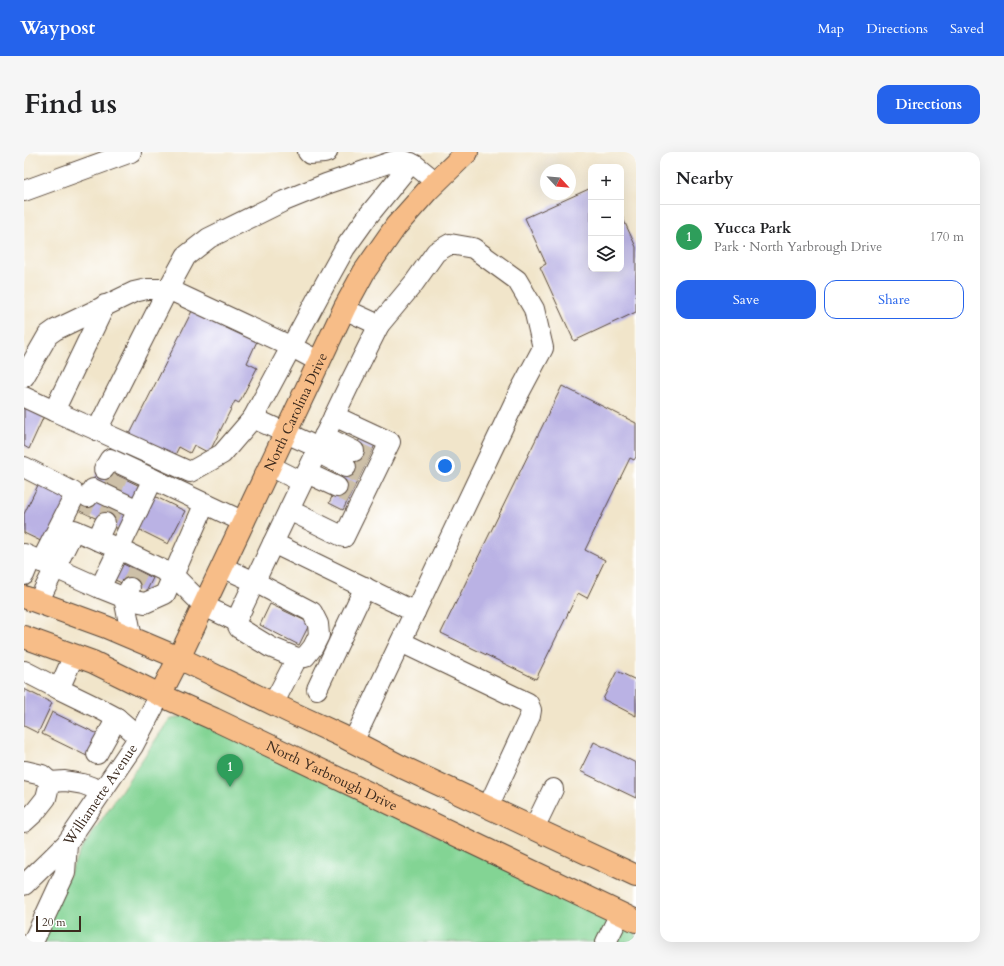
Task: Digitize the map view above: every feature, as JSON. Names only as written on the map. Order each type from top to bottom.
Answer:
[{"type":"main road","name":"North Carolina Drive","points":[[160,694],[180,658],[344,309],[364,272],[396,226],[428,190],[466,152]]},
{"type":"main road","points":[[31,600],[106,627],[180,658],[400,766],[636,876]]},
{"type":"main road","name":"North Yarbrough Drive","points":[[24,637],[93,662],[628,918]]},
{"type":"street","points":[[24,191],[131,152]]},
{"type":"street","points":[[308,152],[310,154],[327,152]]},
{"type":"street","points":[[97,430],[186,256],[209,238],[284,202],[326,184],[394,161],[406,161],[415,165],[436,182]]},
{"type":"street","points":[[24,397],[190,472],[222,454],[253,418],[345,248],[368,216],[411,163]]},
{"type":"street","points":[[236,621],[304,477],[379,325],[414,283],[436,252],[450,244],[473,248],[517,280],[534,310],[543,348],[518,395],[353,742]]},
{"type":"street","points":[[24,377],[48,335],[105,305],[134,292],[147,289],[168,289],[292,347],[320,362]]},
{"type":"street","points":[[54,411],[105,305]]},
{"type":"street","points":[[344,309],[379,325]]},
{"type":"street","points":[[289,510],[344,537],[350,494],[363,466],[390,442],[334,416]]},
{"type":"street","points":[[253,418],[320,445],[363,466]]},
{"type":"street","points":[[270,466],[350,494]]},
{"type":"street","points":[[24,467],[73,492],[74,497],[35,563],[31,600]]},
{"type":"street","points":[[35,563],[74,530],[104,496],[153,479],[244,522]]},
{"type":"street","points":[[100,588],[153,479]]},
{"type":"street","points":[[104,496],[138,510]]},
{"type":"street","points":[[104,496],[119,549],[134,579],[132,638]]},
{"type":"street","points":[[134,579],[130,600],[145,602],[165,594],[205,503]]},
{"type":"street","points":[[273,543],[415,612]]},
{"type":"street","points":[[35,563],[100,588],[134,579],[173,575]]},
{"type":"street","points":[[222,567],[255,582],[312,612],[318,624],[319,635],[313,647],[302,656],[273,704]]},
{"type":"street","points":[[173,575],[204,606],[236,621],[239,628],[251,636],[270,647],[328,665]]},
{"type":"street","points":[[317,689],[365,588]]},
{"type":"street","points":[[401,642],[528,704],[531,710],[530,716],[488,807]]},
{"type":"street","points":[[59,689],[74,655]]},
{"type":"street","points":[[24,671],[117,718],[138,736]]},
{"type":"street","name":"Williamette Avenue","points":[[33,942],[65,873],[67,843],[133,746],[160,694]]},
{"type":"street","points":[[97,754],[117,718]]},
{"type":"street","points":[[24,771],[42,775],[50,782],[65,781],[83,784],[102,792]]},
{"type":"street","points":[[24,822],[35,812],[46,798],[50,782]]},
{"type":"street","points":[[534,828],[553,789]]},
{"type":"street","points":[[24,884],[67,843]]},
{"type":"street","points":[[606,942],[628,918]]},
{"type":"green space","points":[[186,715],[636,931],[636,942],[38,942],[79,853],[169,720]]},
{"type":"building","points":[[588,189],[588,272],[624,272],[624,221],[636,247],[636,312],[574,341],[540,267],[546,264],[525,218],[565,200],[576,200],[576,195]]},
{"type":"building","points":[[194,307],[258,339],[247,363],[257,368],[239,403],[235,401],[209,453],[194,445],[190,453],[179,447],[174,457],[130,434]]},
{"type":"building","points":[[562,386],[636,423],[636,457],[634,460],[630,458],[585,550],[605,560],[587,598],[578,593],[536,679],[441,633]]},
{"type":"building","points":[[24,406],[44,416],[29,449],[24,446]]},
{"type":"building","points":[[362,434],[377,441],[343,510],[329,503]]},
{"type":"building","points":[[100,467],[142,487],[136,501],[93,480]]},
{"type":"building","points":[[39,483],[71,499],[49,545],[24,533],[24,514]]},
{"type":"building","points":[[83,495],[132,518],[125,532],[76,509]]},
{"type":"building","points":[[152,495],[185,511],[168,544],[136,528]]},
{"type":"building","points":[[121,563],[153,578],[145,594],[113,579]]},
{"type":"building","points":[[270,604],[310,623],[299,645],[260,625]]},
{"type":"building","points":[[617,671],[636,680],[636,716],[603,699]]},
{"type":"building","points":[[24,689],[52,703],[38,733],[24,726]]},
{"type":"building","points":[[52,712],[100,735],[89,757],[42,734]]},
{"type":"building","points":[[594,742],[636,763],[636,798],[580,771]]},
{"type":"tunnel","points":[[354,451],[369,458]]},
{"type":"tunnel","points":[[346,467],[361,474]]},
{"type":"tunnel","points":[[112,489],[118,476]]},
{"type":"tunnel","points":[[337,487],[351,494]]},
{"type":"tunnel","points":[[81,511],[88,497]]},
{"type":"tunnel","points":[[105,523],[112,509]]},
{"type":"tunnel","points":[[130,587],[138,571]]},
{"type":"place","name":"Yucca Park","points":[[230,787]]}]
